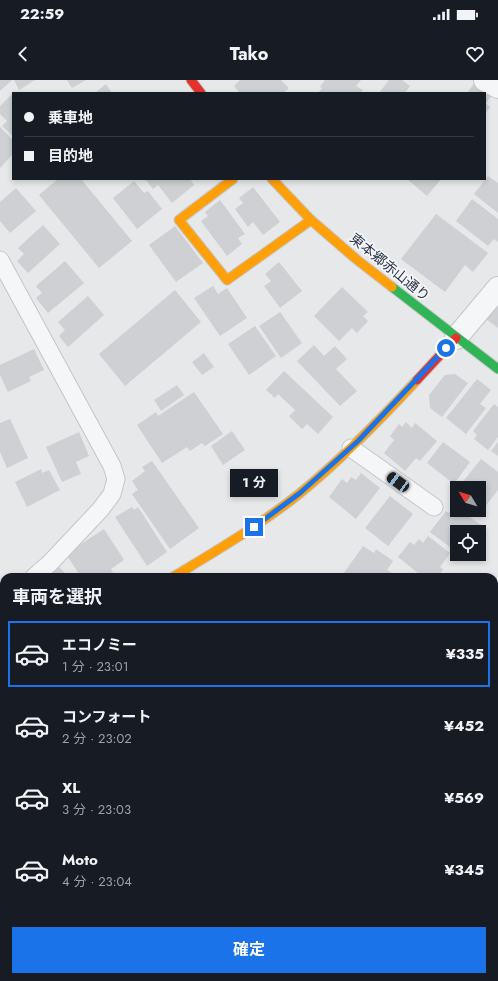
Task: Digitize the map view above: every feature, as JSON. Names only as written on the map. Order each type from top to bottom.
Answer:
[{"type":"street","points":[[191,80],[200,92]]},
{"type":"street","points":[[485,80],[498,87]]},
{"type":"street","points":[[232,180],[179,220],[227,280],[311,220]]},
{"type":"street","name":"東本郷赤山通り","points":[[273,180],[311,220],[356,259],[456,338],[498,369]]},
{"type":"street","points":[[179,573],[254,527],[300,493],[365,435],[456,338],[498,288]]},
{"type":"lane","points":[[0,260],[112,466],[116,479],[112,494],[100,510],[39,573]]},
{"type":"lane","points":[[350,448],[434,507]]},
{"type":"building","points":[[0,80],[12,80],[0,91]]},
{"type":"building","points":[[14,80],[35,80],[19,90]]},
{"type":"building","points":[[67,80],[86,80],[72,88]]},
{"type":"building","points":[[240,80],[281,80],[289,88],[284,92],[239,92],[234,86]]},
{"type":"building","points":[[325,80],[361,80],[356,86],[363,90],[362,92],[319,92],[322,88],[320,87]]},
{"type":"building","points":[[389,80],[402,80],[410,86],[406,92],[380,92]]},
{"type":"building","points":[[475,82],[492,95],[486,103],[486,92],[468,92]]},
{"type":"building","points":[[106,84],[111,92],[96,92]]},
{"type":"building","points":[[12,94],[12,135],[2,126],[7,121],[0,114],[0,106]]},
{"type":"building","points":[[486,103],[490,107],[486,113]]},
{"type":"building","points":[[0,127],[12,139],[12,155],[0,168]]},
{"type":"building","points":[[488,176],[498,183],[498,213],[474,194]]},
{"type":"building","points":[[57,180],[82,180],[132,241],[99,268],[39,195]]},
{"type":"building","points":[[146,180],[191,180],[194,185],[172,203],[158,185],[153,189]]},
{"type":"building","points":[[408,180],[440,180],[427,196]]},
{"type":"building","points":[[134,181],[144,193],[148,191],[162,209],[137,229],[113,198]]},
{"type":"building","points":[[253,187],[280,222],[263,235],[253,222],[248,227],[235,209],[243,203],[239,198]]},
{"type":"building","points":[[16,188],[36,211],[10,233],[0,221],[0,202]]},
{"type":"building","points":[[472,199],[498,219],[498,242],[494,239],[488,246],[456,221]]},
{"type":"building","points":[[220,200],[245,234],[238,238],[242,244],[227,256],[201,221],[208,216],[205,212]]},
{"type":"building","points":[[436,214],[488,253],[473,272],[465,265],[445,292],[401,259]]},
{"type":"building","points":[[43,225],[60,244],[28,273],[17,261],[24,254],[18,248]]},
{"type":"building","points":[[175,226],[203,263],[176,282],[149,245]]},
{"type":"building","points":[[65,261],[84,283],[48,313],[36,298],[42,293],[36,286]]},
{"type":"building","points":[[279,262],[302,291],[280,308],[264,286],[271,281],[265,274]]},
{"type":"building","points":[[213,286],[218,294],[227,288],[247,318],[220,336],[194,298]]},
{"type":"building","points":[[342,287],[368,312],[363,316],[368,321],[357,333],[352,328],[339,341],[314,316]]},
{"type":"building","points":[[175,290],[201,322],[125,386],[99,354]]},
{"type":"building","points":[[88,296],[104,315],[68,347],[59,336],[65,330],[58,322]]},
{"type":"building","points":[[498,303],[498,328],[486,319]]},
{"type":"building","points":[[280,312],[302,343],[281,358],[259,326]]},
{"type":"building","points":[[255,326],[276,356],[249,375],[228,344]]},
{"type":"building","points":[[314,345],[324,356],[335,346],[347,359],[336,369],[357,391],[340,406],[297,361]]},
{"type":"building","points":[[34,349],[44,370],[29,377],[31,381],[8,392],[0,375],[0,365]]},
{"type":"building","points":[[204,353],[214,367],[202,375],[192,362]]},
{"type":"building","points":[[284,371],[333,417],[318,434],[307,424],[302,429],[289,416],[295,410],[278,394],[275,398],[266,390]]},
{"type":"building","points":[[455,374],[468,383],[442,417],[430,408],[429,395],[445,375]]},
{"type":"building","points":[[477,379],[491,390],[480,404],[486,408],[466,434],[446,418]]},
{"type":"building","points":[[177,385],[184,395],[161,411],[154,400]]},
{"type":"building","points":[[194,392],[223,434],[205,446],[202,443],[190,451],[187,447],[162,463],[137,425],[156,412],[158,416]]},
{"type":"building","points":[[494,404],[498,407],[498,437],[488,450],[474,439],[477,435],[473,431]]},
{"type":"building","points":[[10,419],[28,458],[7,468],[0,452],[0,423]]},
{"type":"building","points":[[406,422],[412,428],[415,423],[437,441],[420,461],[416,458],[405,471],[384,453],[394,440],[390,436],[399,424],[402,427]]},
{"type":"building","points":[[232,431],[245,450],[223,465],[211,446]]},
{"type":"building","points":[[79,432],[89,456],[76,462],[81,474],[62,482],[46,447]]},
{"type":"building","points":[[443,442],[470,462],[456,481],[450,481],[427,463]]},
{"type":"building","points":[[498,442],[498,456],[491,451]]},
{"type":"building","points":[[481,459],[498,472],[498,490],[486,505],[486,481],[464,481]]},
{"type":"building","points":[[152,461],[199,528],[170,549],[132,494],[138,490],[132,481],[145,471],[142,467]]},
{"type":"building","points":[[41,469],[42,473],[49,470],[60,490],[27,507],[15,482]]},
{"type":"building","points":[[361,473],[380,488],[356,519],[329,497],[342,479],[347,483],[351,477],[356,480]]},
{"type":"building","points":[[390,496],[413,514],[388,546],[365,528]]},
{"type":"building","points":[[132,507],[134,510],[138,507],[167,552],[147,566],[115,517]]},
{"type":"building","points":[[446,511],[449,513],[450,512],[450,517],[470,517],[481,525],[450,525],[450,547],[430,532]]},
{"type":"building","points":[[104,529],[124,560],[111,569],[113,573],[78,573],[66,554]]},
{"type":"building","points":[[428,536],[450,553],[440,567],[443,569],[440,573],[418,573],[398,557],[410,542],[414,545],[419,539],[423,543]]},
{"type":"building","points":[[363,546],[374,553],[376,549],[393,561],[387,570],[392,573],[344,573]]},
{"type":"building","points":[[59,567],[65,573],[53,573]]},
{"type":"traffic: fast","points":[[392,287],[498,369]]},
{"type":"traffic: slow","points":[[232,180],[179,220],[227,280],[311,220]]},
{"type":"traffic: slow","points":[[273,180],[311,220],[356,259],[392,287]]},
{"type":"traffic: slow","points":[[179,573],[253,527],[299,494],[360,439],[417,380]]},
{"type":"traffic: jam","points":[[191,80],[200,92]]},
{"type":"traffic: jam","points":[[417,380],[456,338]]},
{"type":"route","points":[[254,527],[300,493],[365,435],[446,348]]}]
